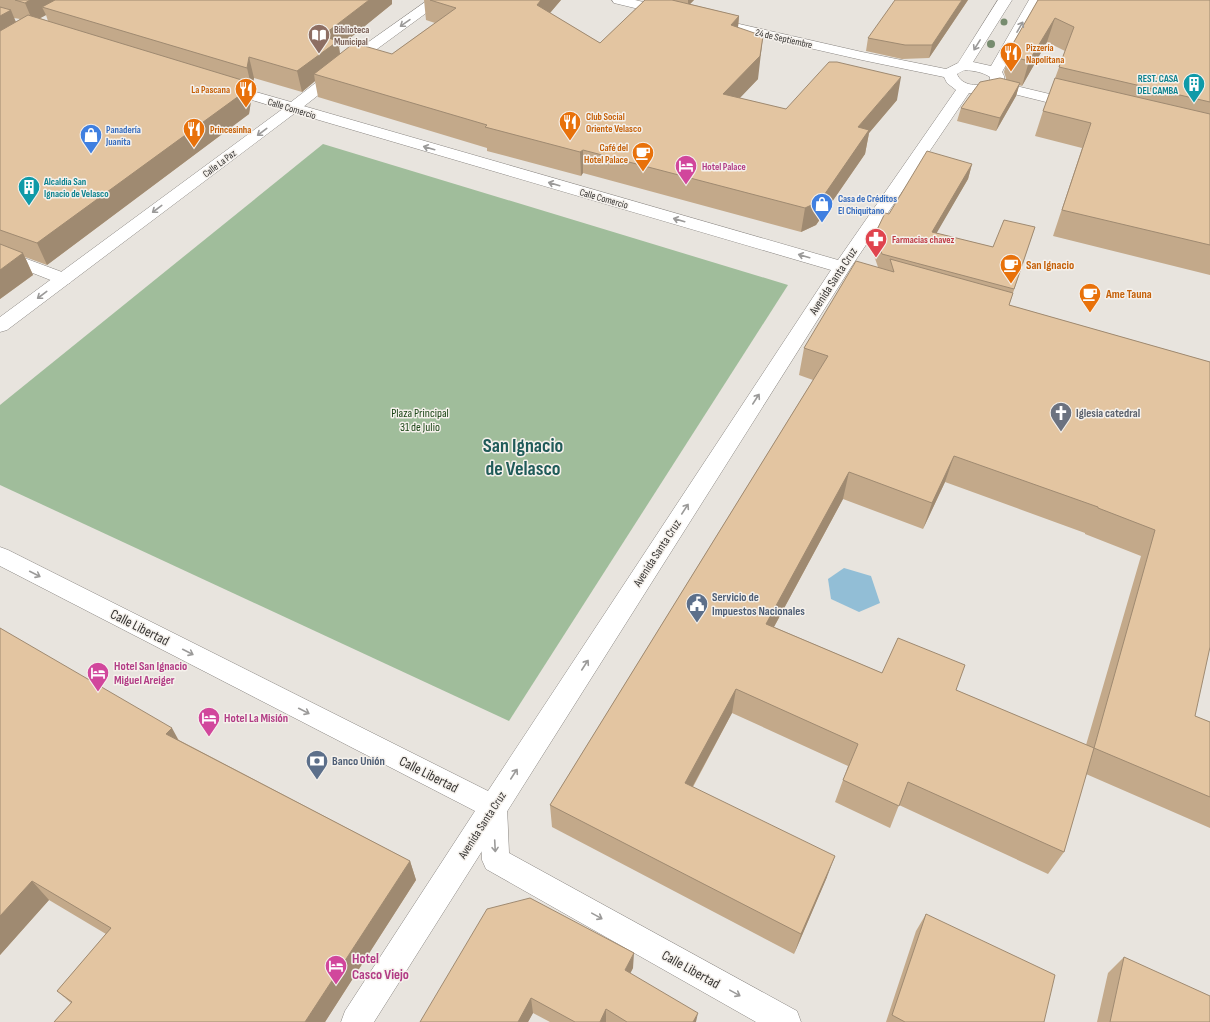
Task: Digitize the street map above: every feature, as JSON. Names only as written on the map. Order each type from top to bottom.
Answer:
[{"type":"main road","name":"Calle La Paz","points":[[0,326],[293,108],[372,46],[437,0]]},
{"type":"main road","points":[[618,0],[679,14]]},
{"type":"main road","points":[[963,66],[1005,0]]},
{"type":"main road","points":[[1036,0],[994,79],[986,89],[979,90],[965,88],[953,82],[950,74],[952,70],[963,66],[977,67],[994,79],[1095,109]]},
{"type":"main road","name":"24 de Septiembre","points":[[702,19],[862,56],[950,74]]},
{"type":"main road","name":"Calle Comercio","points":[[209,82],[293,108],[849,269]]},
{"type":"main road","name":"Avenida Santa Cruz","points":[[356,1022],[493,807],[849,269],[965,88]]},
{"type":"main road","points":[[0,254],[64,279]]},
{"type":"main road","name":"Calle Libertad","points":[[0,556],[493,807],[496,860],[786,1022]]},
{"type":"green space","name":"Plaza Principal 31 de Julio","points":[[323,144],[788,285],[509,721],[0,485],[0,405]]},
{"type":"water","points":[[844,568],[871,576],[880,603],[859,612],[831,599],[828,579]]},
{"type":"building","points":[[15,0],[30,0],[25,3]]},
{"type":"building","points":[[55,0],[369,0],[322,36],[338,41],[297,71],[249,57],[247,68],[42,7]]},
{"type":"building","points":[[430,0],[541,0],[537,5],[600,43],[645,0],[672,0],[739,16],[731,25],[763,36],[760,56],[723,94],[786,109],[829,62],[837,62],[901,77],[858,127],[869,130],[820,201],[805,208],[583,150],[580,152],[485,127],[487,125],[314,74],[354,43],[392,54],[456,8]]},
{"type":"building","points":[[895,0],[962,0],[932,45],[905,45],[868,38]]},
{"type":"building","points":[[1038,0],[1210,0],[1210,102],[1059,67],[1074,27],[1055,18],[1029,61],[1013,57],[1011,47]]},
{"type":"building","points":[[0,7],[11,10],[0,16]]},
{"type":"building","points":[[28,15],[245,81],[243,93],[37,243],[0,230],[0,31]]},
{"type":"building","points":[[1000,78],[1020,83],[1000,118],[961,108],[980,82]]},
{"type":"building","points":[[1055,78],[1210,114],[1210,245],[1062,210],[1091,123],[1043,111]]},
{"type":"building","points":[[927,151],[972,164],[932,232],[993,247],[1004,220],[1035,227],[1014,289],[882,254],[875,234],[885,213],[889,214]]},
{"type":"building","points":[[0,244],[23,253],[0,270]]},
{"type":"building","points":[[890,259],[1013,293],[1009,305],[1210,362],[1210,647],[1195,716],[1210,722],[1210,797],[1094,748],[1064,852],[908,782],[899,806],[843,780],[858,744],[736,689],[685,783],[835,856],[801,934],[550,805],[828,356],[804,348],[856,261],[894,272]],"holes":[[[954,456],[1098,507],[1155,530],[1094,748],[956,690],[965,665],[898,638],[882,673],[766,624],[849,472],[932,503]]]},
{"type":"building","points":[[0,628],[172,728],[166,734],[410,861],[305,1022],[54,1022],[72,1002],[57,991],[111,928],[32,881],[0,916]]},
{"type":"building","points":[[530,898],[634,953],[625,970],[698,1013],[693,1022],[627,1022],[606,1009],[600,1022],[575,1022],[531,998],[518,1022],[420,1022],[487,909]]},
{"type":"building","points":[[926,914],[1055,975],[1044,1022],[905,1022],[892,1015]]},
{"type":"building","points":[[1124,957],[1210,996],[1210,1022],[1110,1022]]},
{"type":"place","name":"Biblioteca Municipal","points":[[319,54]]},
{"type":"place","name":"Pizzería Napolitana","points":[[1011,72]]},
{"type":"place","name":"REST. CASA DEL CAMBA","points":[[1194,104]]},
{"type":"place","name":"La Pascana","points":[[246,108]]},
{"type":"place","name":"Club Social Oriente Velasco","points":[[570,142]]},
{"type":"place","name":"Princesinha","points":[[194,148]]},
{"type":"place","name":"Panadería Juanita","points":[[91,154]]},
{"type":"place","name":"Café del Hotel Palace","points":[[643,172]]},
{"type":"place","name":"Hotel Palace","points":[[686,186]]},
{"type":"place","name":"Alcaldia San Ignacio de Velasco","points":[[29,206]]},
{"type":"place","name":"Casa de Créditos El Chiquitano","points":[[822,224]]},
{"type":"place","name":"Farmacias chavez","points":[[876,258]]},
{"type":"place","name":"San Ignacio","points":[[1011,284]]},
{"type":"place","name":"Ame Tauna","points":[[1090,314]]},
{"type":"place","name":"Iglesia catedral","points":[[1061,432]]},
{"type":"place","name":"Servicio de Impuestos Nacionales","points":[[697,624]]},
{"type":"place","name":"Hotel San Ignacio Miguel Areiger","points":[[98,692]]},
{"type":"place","name":"Hotel La Misión","points":[[209,738]]},
{"type":"place","name":"Banco Unión","points":[[317,780]]},
{"type":"place","name":"Hotel Casco Viejo","points":[[336,986]]},
{"type":"district","name":"San Ignacio de Velasco","points":[[523,456]]}]
